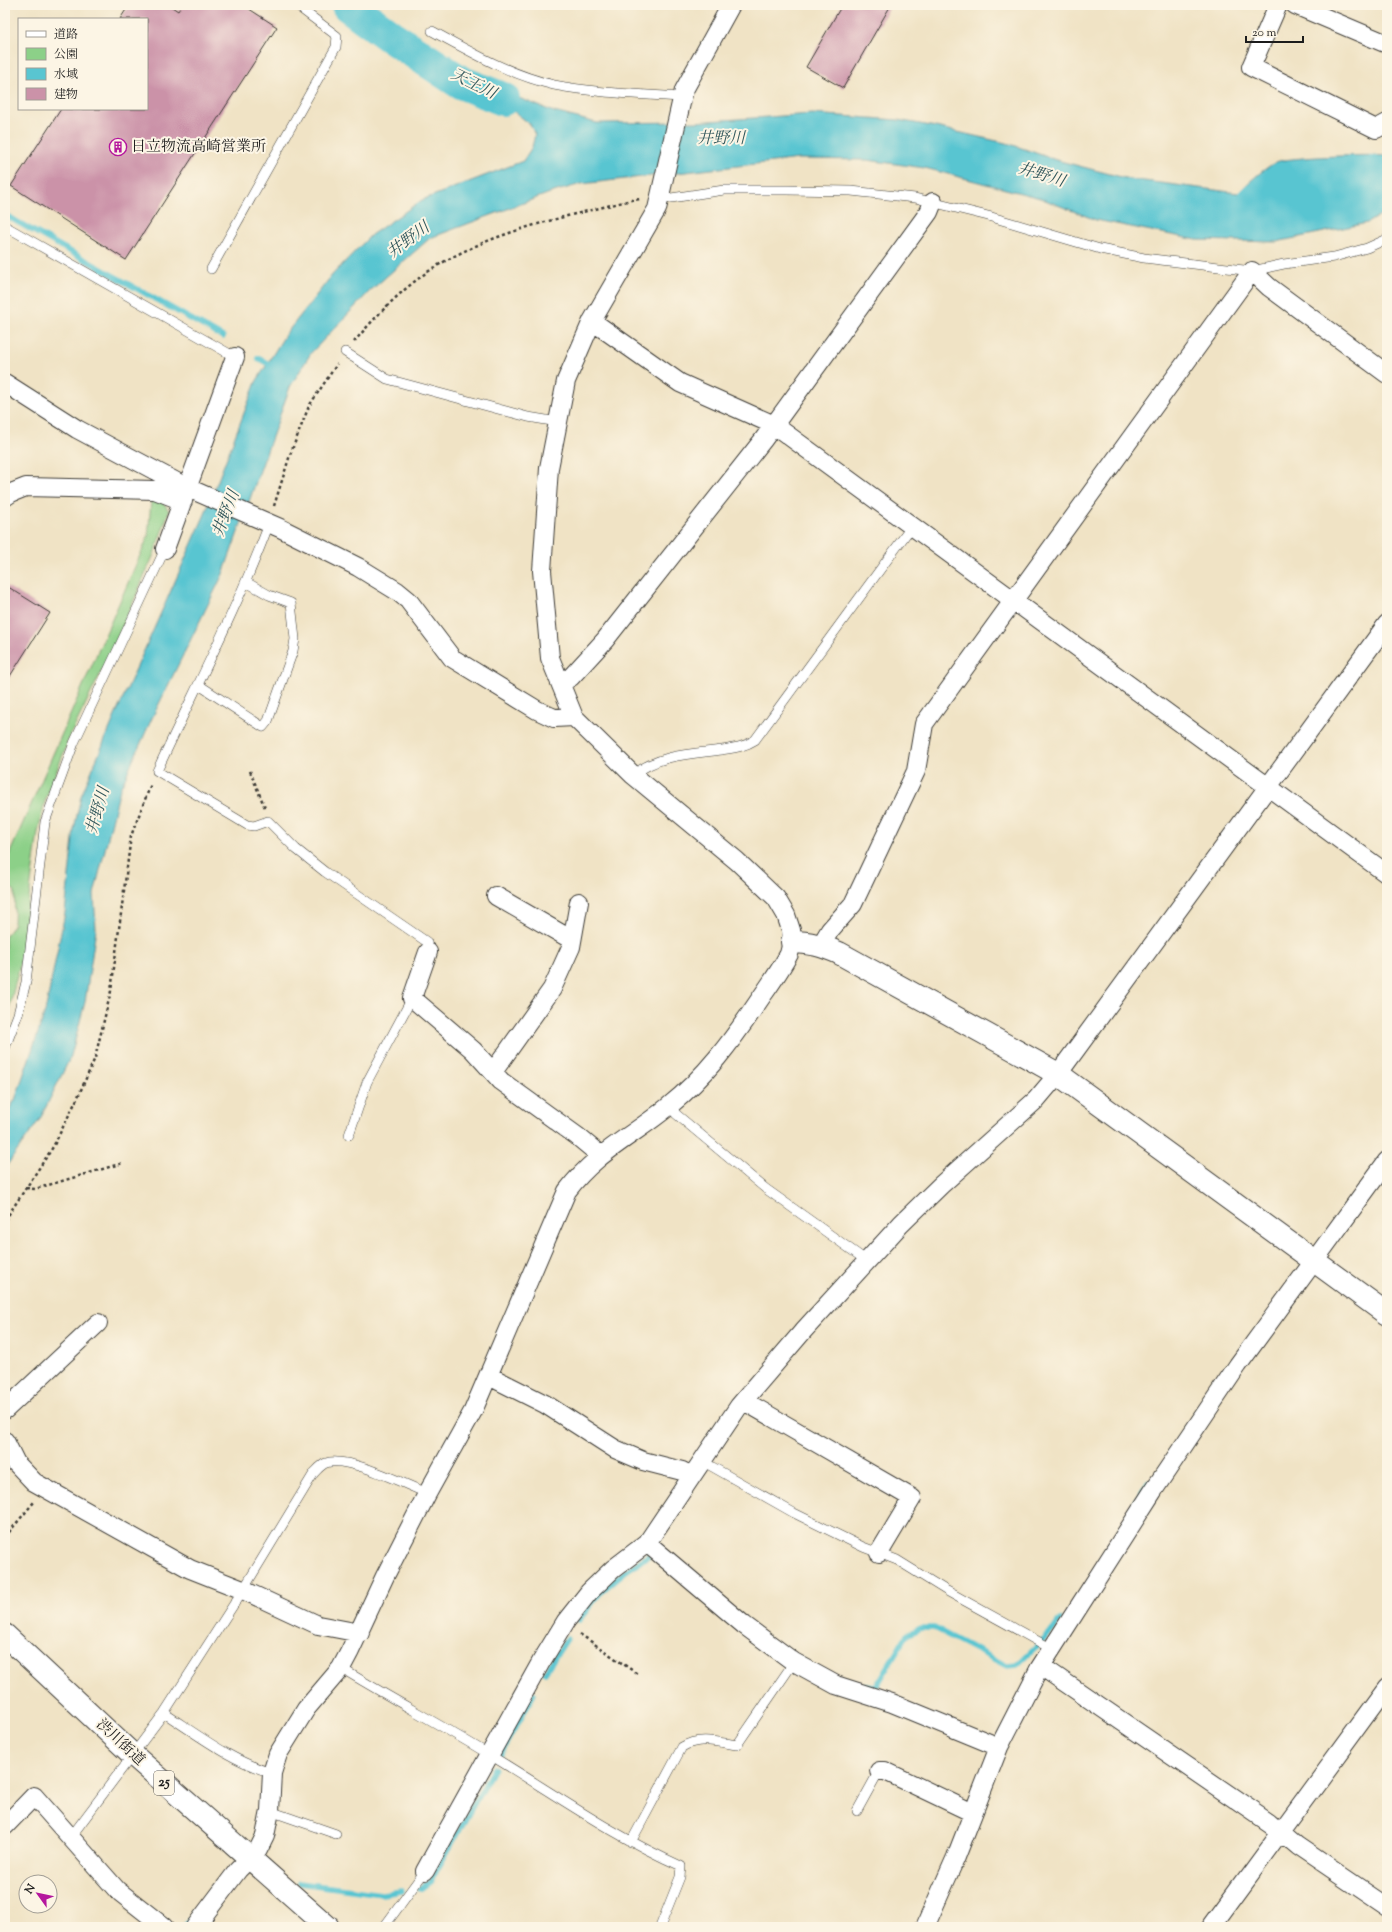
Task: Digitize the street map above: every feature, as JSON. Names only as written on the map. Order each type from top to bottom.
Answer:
[{"type":"street","points":[[195,1927],[238,1870],[258,1850],[266,1836],[270,1811],[272,1773],[278,1754],[306,1709],[341,1668],[360,1633],[385,1576],[427,1494],[474,1411],[567,1191],[580,1174],[600,1155],[671,1105],[711,1067],[739,1031],[789,954],[792,942],[791,930],[786,915],[776,898],[737,862],[633,775],[574,717],[550,658],[542,571],[549,468],[566,381],[592,321],[657,209],[655,197],[680,103],[731,5]]},
{"type":"street","points":[[1278,5],[1251,67],[1376,129],[1387,123]]},
{"type":"street","points":[[1295,5],[1387,44]]},
{"type":"street","points":[[561,683],[571,677],[605,640],[774,424],[929,212],[933,202]]},
{"type":"street","points":[[821,945],[830,930],[853,904],[916,771],[924,724],[1252,272],[1269,287],[1387,374]]},
{"type":"street","points":[[592,321],[680,383],[774,424],[1387,874]]},
{"type":"street","points":[[165,549],[189,493],[234,357]]},
{"type":"street","points":[[5,383],[77,429],[189,493],[268,518],[358,567],[397,591],[408,600],[452,658],[549,716],[554,718],[574,717]]},
{"type":"street","points":[[5,498],[11,493],[26,487],[155,490],[189,493]]},
{"type":"street","points":[[425,1871],[541,1662],[565,1624],[589,1592],[613,1569],[647,1543],[744,1401],[773,1365],[867,1261],[940,1185],[1036,1100],[1058,1074],[1267,786],[1387,624]]},
{"type":"street","points":[[496,896],[572,940]]},
{"type":"street","points":[[493,1072],[552,989],[572,940],[579,902]]},
{"type":"street","points":[[792,942],[807,942],[821,945],[1058,1074],[1387,1314]]},
{"type":"street","points":[[428,952],[412,998],[473,1050],[501,1081],[577,1136],[600,1155]]},
{"type":"street","points":[[925,1927],[999,1747],[1041,1666],[1153,1491],[1229,1378],[1387,1161]]},
{"type":"street","points":[[5,1410],[98,1323]]},
{"type":"street","points":[[489,1376],[545,1404],[615,1449],[643,1461],[682,1471],[692,1476]]},
{"type":"street","points":[[744,1401],[912,1498],[879,1553]]},
{"type":"street","points":[[5,1441],[16,1464],[34,1482],[190,1569],[243,1590],[318,1625],[360,1633]]},
{"type":"street","points":[[647,1543],[744,1625],[794,1662],[836,1685],[892,1703],[999,1747]]},
{"type":"street","name":"渋川街道","points":[[5,1635],[133,1755],[328,1927]]},
{"type":"street","points":[[1041,1666],[1281,1832],[1297,1846],[1387,1907]]},
{"type":"street","points":[[1212,1927],[1387,1687]]},
{"type":"street","points":[[879,1771],[885,1770],[973,1813]]},
{"type":"street","points":[[5,1826],[34,1796],[117,1890],[164,1927]]},
{"type":"lane","points":[[211,269],[336,47],[337,36],[296,5]]},
{"type":"lane","points":[[432,31],[495,65],[553,84],[680,103]]},
{"type":"lane","points":[[655,197],[724,190],[787,190],[851,191],[915,198],[988,216],[1100,249],[1144,258],[1252,272],[1284,264],[1368,248],[1387,239]]},
{"type":"lane","points":[[5,226],[234,357]]},
{"type":"lane","points":[[346,352],[387,379],[528,417],[558,422]]},
{"type":"lane","points":[[268,518],[246,582],[199,685],[157,771],[247,825],[254,826],[268,820],[296,849],[325,872],[427,942],[428,952]]},
{"type":"lane","points":[[633,775],[643,766],[670,757],[739,748],[755,740],[912,526]]},
{"type":"lane","points":[[5,1048],[18,1014],[26,982],[45,822],[74,743],[165,549]]},
{"type":"lane","points":[[199,685],[263,727],[268,721],[294,651],[295,639],[291,603],[269,595],[246,582]]},
{"type":"lane","points":[[349,1134],[367,1082],[412,998]]},
{"type":"lane","points":[[671,1105],[676,1114],[766,1189],[867,1261]]},
{"type":"lane","points":[[702,1461],[794,1513],[897,1560],[947,1591],[1052,1649]]},
{"type":"lane","points":[[70,1838],[164,1713],[243,1590],[310,1479],[320,1466],[327,1462],[356,1465],[427,1494]]},
{"type":"lane","points":[[631,1842],[682,1747],[689,1743],[702,1740],[737,1745],[794,1662]]},
{"type":"lane","points":[[341,1668],[490,1755],[631,1842],[681,1866],[680,1876],[660,1927]]},
{"type":"lane","points":[[164,1713],[228,1753],[255,1768],[272,1773]]},
{"type":"lane","points":[[858,1810],[879,1771]]},
{"type":"lane","points":[[270,1811],[336,1834]]},
{"type":"lane","points":[[384,1927],[425,1871]]},
{"type":"path","points":[[268,518],[309,406],[346,352],[393,300],[426,273],[457,254],[494,239],[541,224],[631,200],[655,197]]},
{"type":"path","points":[[5,1220],[53,1147],[77,1099],[95,1058],[111,991],[131,836],[143,801],[157,771]]},
{"type":"path","points":[[250,771],[266,810],[268,820]]},
{"type":"path","points":[[26,1188],[35,1189],[123,1163]]},
{"type":"path","points":[[5,1537],[38,1498]]},
{"type":"path","points":[[565,1624],[639,1675]]},
{"type":"green space","points":[[151,500],[163,502],[169,511],[154,554],[114,646],[71,734],[45,801],[38,832],[20,964],[5,1025],[5,937],[14,924],[15,891],[5,884],[5,864],[148,537]]},
{"type":"water","name":"井野川","points":[[460,82],[479,82],[554,112],[597,123],[694,122],[812,114],[898,120],[1010,144],[1056,160],[1129,179],[1238,193],[1251,180],[1266,169],[1276,162],[1283,160],[1330,156],[1387,156],[1387,211],[1367,223],[1276,242],[1197,240],[1096,220],[1040,198],[925,168],[867,160],[799,159],[581,184],[550,193],[430,238],[370,291],[311,353],[290,387],[223,574],[153,716],[120,789],[94,894],[96,929],[85,1002],[71,1056],[40,1119],[5,1168],[5,1115],[15,1100],[45,1012],[65,913],[74,829],[81,796],[205,514],[256,382],[285,335],[333,274],[371,235],[422,200],[523,161],[532,147],[535,135],[530,124],[508,107],[467,92]]},
{"type":"building","name":"日立物流高崎営業所","points":[[129,5],[169,5],[178,11],[182,5],[243,5],[277,27],[126,260],[11,186],[60,110],[148,110],[148,18],[121,18]]},
{"type":"building","points":[[842,5],[891,5],[843,88],[806,67]]},
{"type":"building","points":[[5,585],[50,613],[5,684]]},
{"type":"waterway","name":"天王川","points":[[348,5],[390,36],[460,82],[503,99]]},
{"type":"waterway","points":[[5,215],[223,337]]},
{"type":"waterway","points":[[258,358],[274,367]]},
{"type":"waterway","points":[[1129,1512],[1148,1482]]},
{"type":"waterway","points":[[579,1620],[601,1592],[626,1571],[648,1556]]},
{"type":"waterway","points":[[865,1686],[876,1687],[907,1635],[921,1628],[934,1628],[1007,1666],[1017,1665],[1053,1630],[1060,1620]]},
{"type":"waterway","points":[[545,1672],[567,1639]]},
{"type":"waterway","points":[[501,1753],[534,1694]]},
{"type":"waterway","points":[[420,1889],[431,1881],[494,1768]]},
{"type":"waterway","points":[[300,1883],[382,1894],[402,1891]]},
{"type":"waterway","points":[[184,1927],[189,1921]]},
{"type":"place","name":"日立物流高崎営業所","points":[[118,147]]}]
